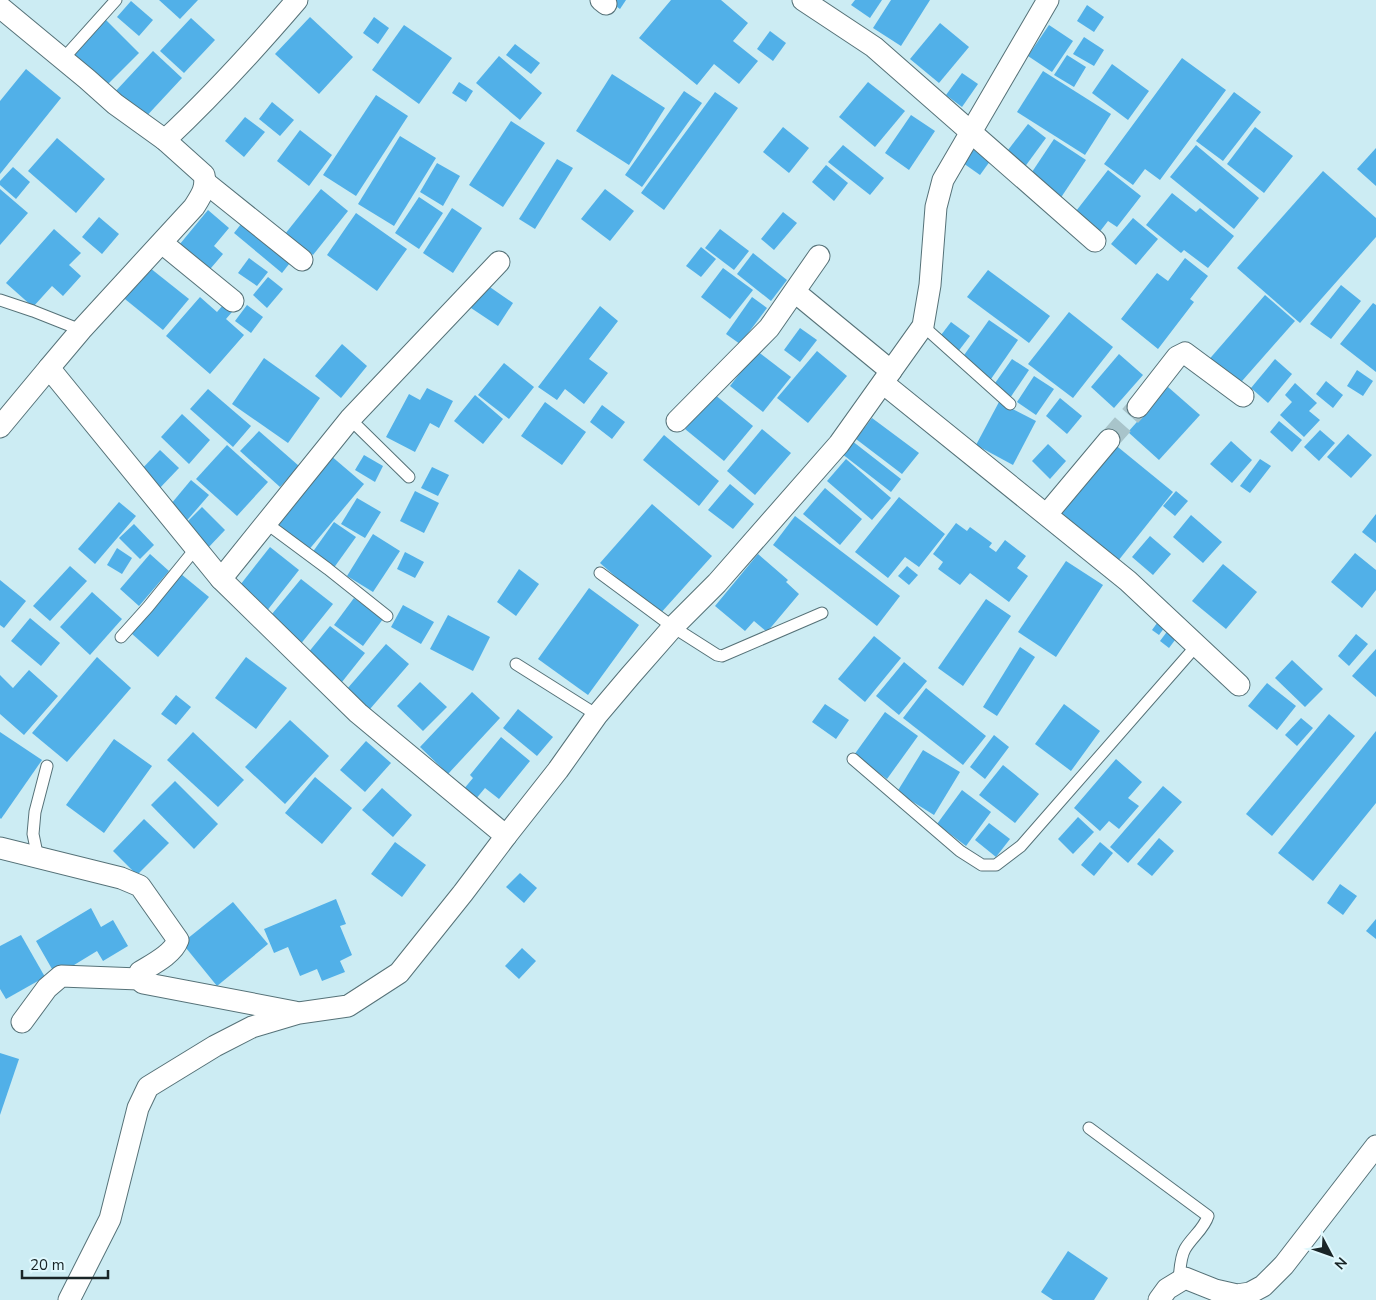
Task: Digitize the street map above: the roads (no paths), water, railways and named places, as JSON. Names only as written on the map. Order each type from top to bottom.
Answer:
[{"type":"street","points":[[165,140],[239,66],[297,0]]},
{"type":"street","points":[[803,0],[874,47],[1095,241]]},
{"type":"street","points":[[69,1300],[110,1219],[138,1108],[148,1087],[214,1046],[252,1027],[299,1013],[348,1006],[400,974],[558,770],[597,715],[673,627],[717,583],[839,444],[923,326],[930,286],[936,207],[943,180],[1048,0]]},
{"type":"street","points":[[0,7],[115,104],[165,140],[204,175],[206,183],[194,207],[81,330],[0,427]]},
{"type":"street","points":[[206,183],[302,260]]},
{"type":"street","points":[[162,243],[233,301]]},
{"type":"street","points":[[677,421],[770,328],[820,256]]},
{"type":"street","points":[[221,578],[350,419],[500,262]]},
{"type":"street","points":[[795,292],[887,377],[1128,581],[1239,685]]},
{"type":"street","points":[[1138,407],[1177,357],[1186,353],[1243,396]]},
{"type":"street","points":[[49,368],[221,578],[358,713],[506,836]]},
{"type":"street","points":[[1047,514],[1110,440]]},
{"type":"street","points":[[0,848],[121,878],[140,886],[178,940],[177,944],[170,951],[140,972],[139,979]]},
{"type":"street","points":[[22,1022],[46,988],[61,976],[139,979],[143,983],[299,1013]]},
{"type":"street","points":[[1159,1300],[1167,1288],[1186,1278],[1215,1290],[1237,1295],[1250,1293],[1263,1286],[1284,1265],[1376,1146]]},
{"type":"lane","points":[[63,59],[116,0]]},
{"type":"lane","points":[[0,300],[81,330]]},
{"type":"lane","points":[[923,326],[1010,404]]},
{"type":"lane","points":[[350,419],[409,477]]},
{"type":"lane","points":[[266,523],[387,616]]},
{"type":"lane","points":[[121,636],[148,607],[196,548]]},
{"type":"lane","points":[[600,573],[673,627],[709,651],[722,656],[822,612]]},
{"type":"lane","points":[[852,760],[960,852],[982,865],[996,865],[1021,846],[1197,645]]},
{"type":"lane","points":[[516,664],[597,715]]},
{"type":"lane","points":[[38,858],[33,834],[35,812],[47,766]]},
{"type":"lane","points":[[1089,1128],[1208,1216],[1206,1222],[1185,1249],[1181,1260],[1179,1280]]},
{"type":"tunnel","points":[[1109,440],[1138,407]]}]
